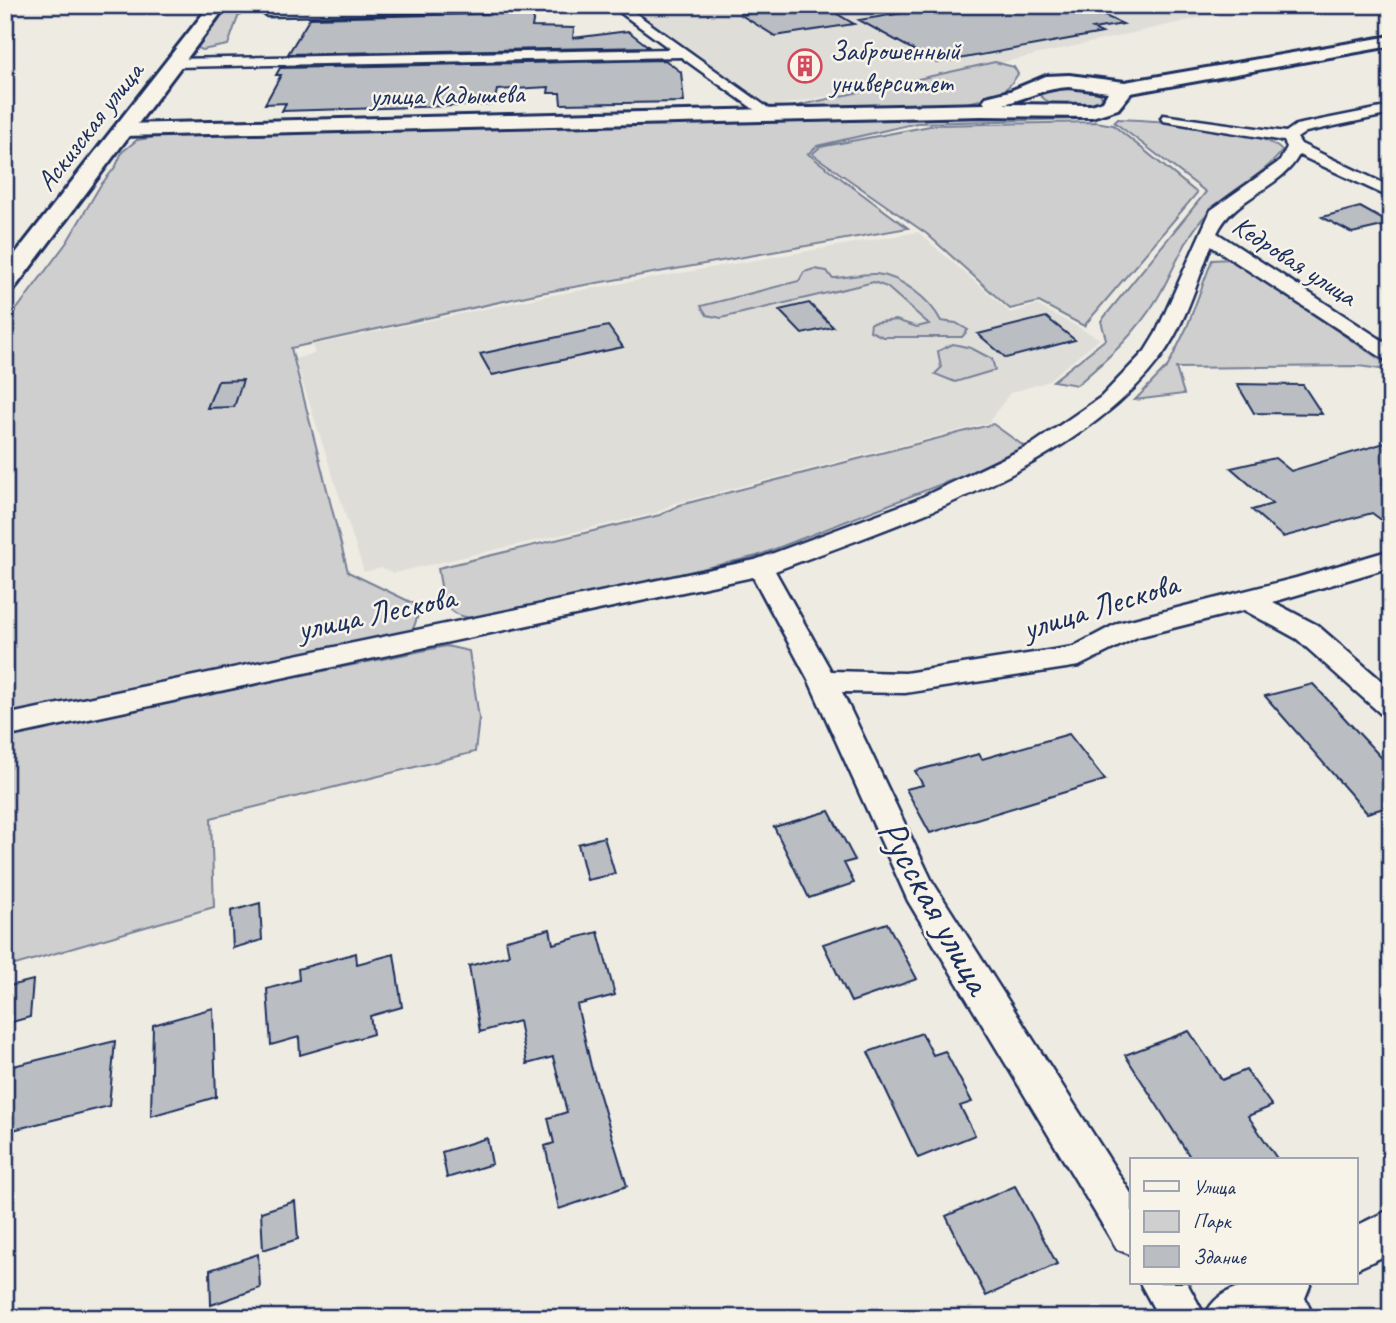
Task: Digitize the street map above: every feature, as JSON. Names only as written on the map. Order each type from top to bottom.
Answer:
[{"type":"street","name":"Аскизская улица","points":[[5,284],[219,5]]},
{"type":"street","points":[[269,9],[584,5]]},
{"type":"street","points":[[616,5],[771,115]]},
{"type":"street","name":"улица Кадышева","points":[[124,130],[981,110],[1098,110],[1108,107],[1119,94],[1391,41]]},
{"type":"street","name":"улица Кадышева","points":[[175,62],[683,53]]},
{"type":"street","points":[[953,111],[1051,82],[1087,84],[1119,94]]},
{"type":"street","points":[[1029,90],[1030,97],[1036,102],[1064,110]]},
{"type":"street","points":[[1292,142],[1301,128],[1391,110]]},
{"type":"street","points":[[1168,118],[1292,142],[1391,193]]},
{"type":"street","name":"Кедровая улица","points":[[1292,142],[1286,164],[1217,214],[1207,235],[1391,355]]},
{"type":"street","name":"улица Лескова","points":[[5,726],[760,567],[925,505],[1039,450],[1109,402],[1153,354],[1166,333],[1207,235]]},
{"type":"street","name":"улица Лескова","points":[[823,681],[905,683],[1029,666],[1079,656],[1128,630],[1301,586],[1391,558]]},
{"type":"street","name":"Русская улица","points":[[760,567],[823,681],[920,891],[1130,1231]]},
{"type":"street","points":[[1245,599],[1307,632],[1391,706]]},
{"type":"street","points":[[1358,1247],[1391,1230]]},
{"type":"street","points":[[1163,1284],[1184,1318]]},
{"type":"street","points":[[1226,1318],[1286,1297]]},
{"type":"shaded area","points":[[627,5],[1174,5],[1203,17],[992,65],[770,107]]},
{"type":"shaded area","points":[[918,232],[1011,313],[1037,305],[1100,339],[1046,382],[1010,393],[988,423],[672,504],[656,513],[394,573],[381,568],[364,572],[295,359],[315,353],[312,345],[542,297]]},
{"type":"green space","points":[[230,5],[255,5],[238,17],[228,45],[202,50],[196,47],[218,22],[220,12]]},
{"type":"green space","points":[[995,62],[1014,67],[1018,74],[1013,82],[1002,92],[967,103],[769,112]]},
{"type":"green space","points":[[1052,85],[1090,88],[1101,95],[1102,99],[1088,106],[1060,106],[1038,93],[1039,90]]},
{"type":"green space","points":[[1076,116],[1082,119],[917,123],[817,146],[808,154],[908,228],[540,293],[291,348],[348,572],[421,607],[412,632],[5,719],[5,325],[67,242],[100,186],[116,166],[122,152],[137,140],[167,135]]},
{"type":"green space","points":[[1117,119],[1205,126],[1253,136],[1282,151],[1265,168],[1214,207],[1198,225],[1157,299],[1120,345],[1077,385],[1053,381],[1106,339],[1101,321],[1206,192],[1114,122]]},
{"type":"green space","points":[[1096,122],[1113,125],[1197,193],[1084,326],[1039,302],[1010,309],[927,234],[812,154],[820,147],[935,125]]},
{"type":"green space","points":[[1231,259],[1388,365],[1380,369],[1359,366],[1176,368],[1184,394],[1135,400],[1168,366],[1187,327],[1212,260]]},
{"type":"green space","points":[[814,269],[827,271],[832,278],[876,274],[895,279],[922,297],[941,321],[956,323],[968,330],[962,337],[883,337],[870,331],[871,323],[896,320],[917,327],[929,324],[887,287],[874,282],[721,318],[707,315],[701,306],[799,281],[804,272]]},
{"type":"green space","points":[[953,344],[971,348],[992,359],[995,370],[955,382],[935,374],[941,368],[938,351]]},
{"type":"green space","points":[[993,424],[1025,447],[970,473],[757,556],[488,619],[463,617],[455,613],[449,608],[442,592],[438,568],[660,515],[680,505]]},
{"type":"green space","points":[[446,646],[469,651],[479,718],[475,752],[211,818],[214,907],[5,968],[5,736]]},
{"type":"building","points":[[786,5],[822,5],[854,24],[775,36],[741,15],[751,13],[747,11]]},
{"type":"building","points":[[953,5],[1080,5],[1123,24],[1093,29],[1102,33],[937,63],[859,20]]},
{"type":"building","points":[[517,13],[517,16],[534,15],[532,27],[574,28],[573,38],[628,31],[649,47],[288,54],[310,18]]},
{"type":"building","points":[[665,60],[681,72],[684,102],[561,104],[560,93],[548,93],[549,87],[497,90],[494,103],[487,105],[282,111],[286,103],[265,104],[281,75],[276,75],[280,68]]},
{"type":"building","points":[[1360,207],[1391,224],[1352,233],[1322,217]]},
{"type":"building","points":[[809,303],[833,327],[802,334],[779,310]]},
{"type":"building","points":[[1046,317],[1075,340],[1006,358],[978,334]]},
{"type":"building","points":[[608,326],[623,347],[492,375],[480,354]]},
{"type":"building","points":[[243,380],[234,407],[207,408],[218,381]]},
{"type":"building","points":[[1237,384],[1303,385],[1322,414],[1254,413]]},
{"type":"building","points":[[1391,441],[1391,527],[1372,513],[1283,537],[1252,510],[1272,504],[1231,468],[1275,458],[1291,471]]},
{"type":"building","points":[[1313,684],[1391,768],[1391,806],[1367,813],[1265,696]]},
{"type":"building","points":[[1069,734],[1105,780],[930,833],[906,789],[923,785],[915,771],[979,754],[982,759]]},
{"type":"building","points":[[829,811],[855,860],[844,863],[854,883],[809,898],[774,827]]},
{"type":"building","points":[[604,837],[615,874],[587,880],[578,844]]},
{"type":"building","points":[[260,903],[262,940],[233,948],[231,911]]},
{"type":"building","points":[[887,923],[917,979],[851,1002],[823,944]]},
{"type":"building","points":[[550,929],[553,944],[598,932],[615,995],[577,1005],[591,1066],[627,1186],[559,1209],[545,1146],[554,1143],[548,1118],[567,1112],[553,1057],[527,1064],[519,1021],[480,1032],[469,966],[509,955],[506,940]]},
{"type":"building","points":[[356,953],[357,964],[394,954],[402,1007],[370,1016],[373,1034],[300,1055],[299,1037],[271,1045],[267,989],[299,980],[298,969]]},
{"type":"building","points":[[33,980],[30,1017],[5,1024],[5,987]]},
{"type":"building","points":[[213,1008],[216,1097],[151,1116],[153,1025]]},
{"type":"building","points":[[1189,1031],[1222,1080],[1246,1070],[1272,1106],[1248,1116],[1277,1158],[1191,1158],[1125,1055]]},
{"type":"building","points":[[922,1033],[933,1055],[945,1051],[972,1102],[960,1106],[975,1135],[918,1158],[868,1052]]},
{"type":"building","points":[[115,1041],[109,1106],[5,1132],[5,1068]]},
{"type":"building","points":[[487,1138],[492,1164],[447,1178],[442,1152]]},
{"type":"building","points":[[1015,1186],[1057,1264],[986,1296],[946,1216]]},
{"type":"building","points":[[295,1201],[298,1239],[263,1250],[261,1212]]},
{"type":"building","points":[[258,1254],[260,1288],[211,1305],[210,1270]]},
{"type":"place","name":"Заброшенный университет","points":[[805,66]]}]
